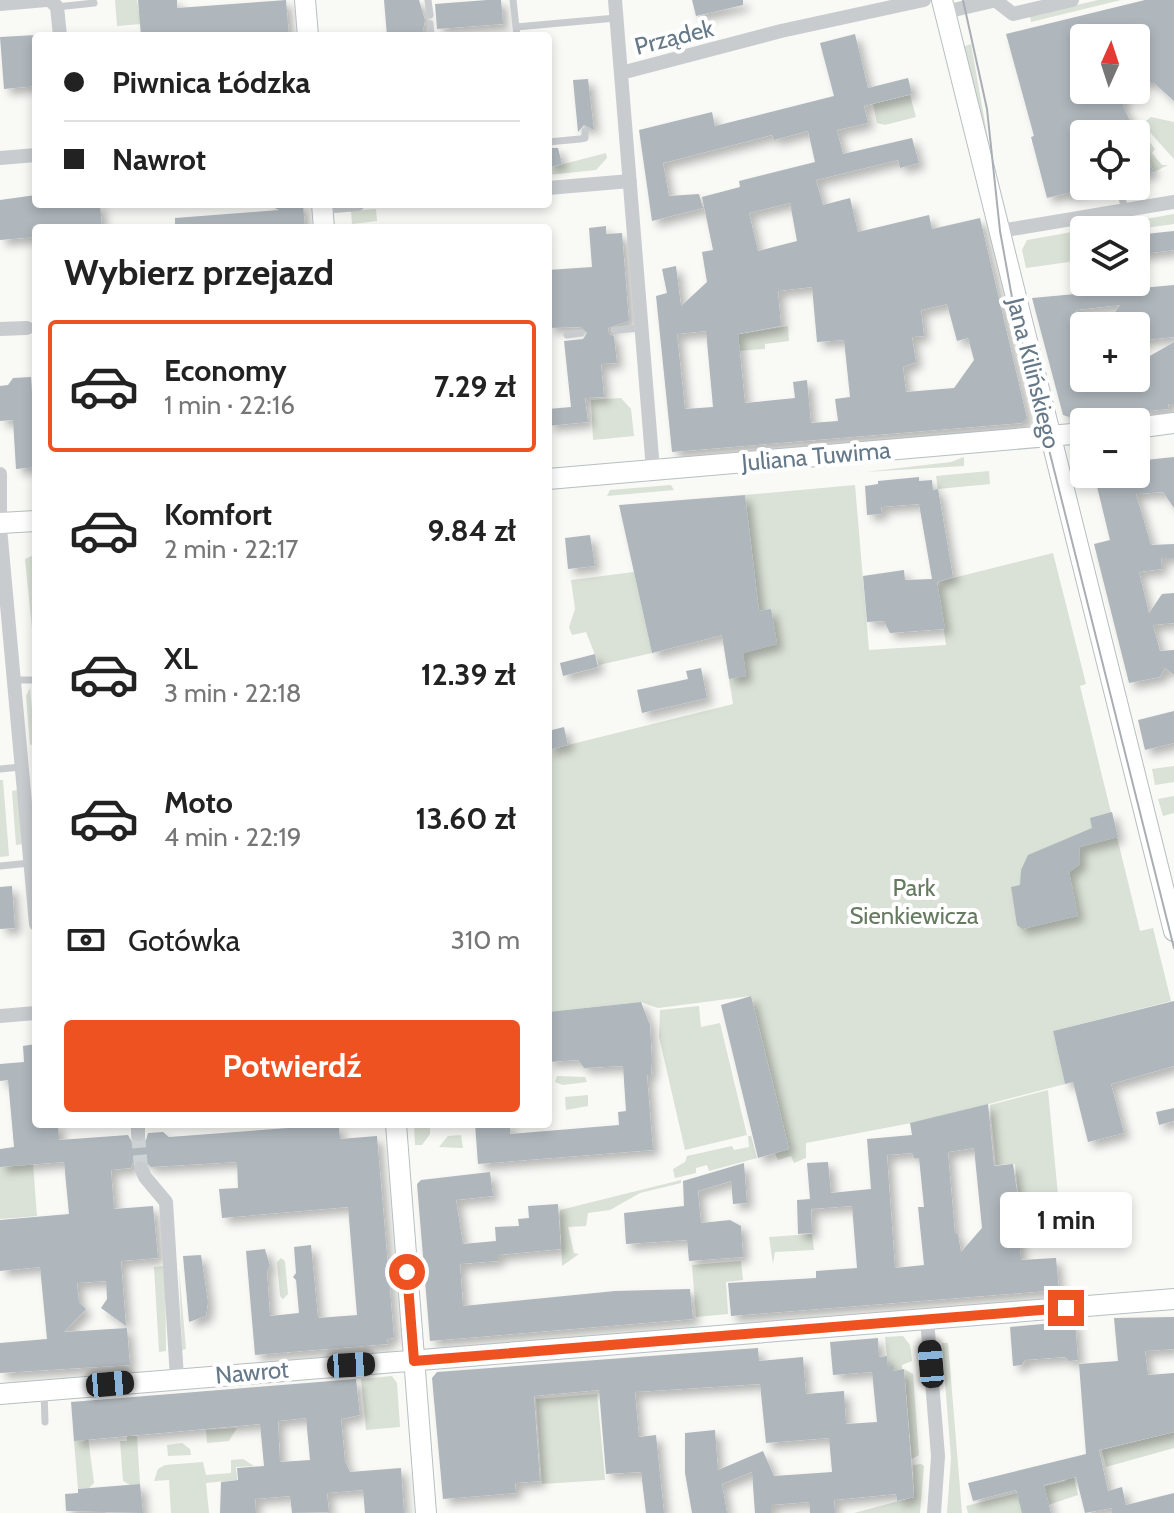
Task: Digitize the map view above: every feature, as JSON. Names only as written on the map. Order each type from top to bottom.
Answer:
[{"type":"street","points":[[305,0],[308,32]]},
{"type":"street","points":[[615,0],[653,470]]},
{"type":"street","name":"Prządek","points":[[621,73],[781,31],[924,0]]},
{"type":"street","points":[[943,6],[996,0],[1013,14],[1072,0]]},
{"type":"street","points":[[0,4],[51,2],[59,32]]},
{"type":"street","name":"Jana Kilińskiego","points":[[943,6],[1174,931]]},
{"type":"street","points":[[0,158],[32,155]]},
{"type":"street","points":[[552,188],[630,181]]},
{"type":"street","points":[[1000,231],[1174,202]]},
{"type":"street","points":[[0,329],[27,328]]},
{"type":"street","points":[[1150,426],[1174,423]]},
{"type":"street","name":"Juliana Tuwima","points":[[552,479],[1070,434]]},
{"type":"street","points":[[0,474],[0,524],[15,680],[30,766],[32,875]]},
{"type":"street","points":[[0,524],[32,521]]},
{"type":"street","points":[[0,1016],[32,1013]]},
{"type":"street","points":[[396,1128],[426,1513]]},
{"type":"street","points":[[141,1168],[166,1202],[177,1378]]},
{"type":"street","name":"Nawrot","points":[[0,1394],[1174,1299]]},
{"type":"street","points":[[927,1319],[938,1456],[934,1513]]},
{"type":"lane","points":[[428,0],[431,32]]},
{"type":"lane","points":[[513,0],[517,32],[616,18]]},
{"type":"lane","points":[[51,2],[94,3]]},
{"type":"lane","points":[[552,142],[585,138],[585,131]]},
{"type":"lane","points":[[1122,200],[1125,210]]},
{"type":"lane","points":[[614,330],[642,328]]},
{"type":"lane","points":[[567,335],[581,333]]},
{"type":"lane","points":[[15,680],[32,680]]},
{"type":"lane","points":[[0,769],[30,766]]},
{"type":"lane","points":[[0,866],[31,863]]},
{"type":"lane","points":[[44,1390],[45,1422]]},
{"type":"green space","points":[[115,0],[137,0],[141,24],[117,26]]},
{"type":"green space","points":[[1098,0],[1121,0],[1031,22],[1030,16]]},
{"type":"green space","points":[[971,44],[989,145],[963,47]]},
{"type":"green space","points":[[910,95],[916,117],[885,125],[877,123],[873,104]]},
{"type":"green space","points":[[1151,117],[1174,122],[1174,159],[1150,132],[1150,120],[1147,120]]},
{"type":"green space","points":[[1150,142],[1155,149],[1152,153],[1162,165],[1168,165],[1154,172],[1150,164]]},
{"type":"green space","points":[[606,153],[607,158],[596,170],[552,175],[552,167]]},
{"type":"green space","points":[[376,209],[377,221],[352,224],[351,211]]},
{"type":"green space","points":[[1174,214],[1174,224],[1150,227],[1150,218]]},
{"type":"green space","points":[[1070,232],[1069,262],[1026,268],[1022,250],[1027,240]]},
{"type":"green space","points":[[788,326],[789,341],[765,344],[765,349],[725,352],[724,337]]},
{"type":"green space","points":[[621,398],[631,409],[634,436],[593,440],[591,400]]},
{"type":"green space","points":[[964,457],[964,466],[865,472],[951,462]]},
{"type":"green space","points":[[989,471],[990,484],[938,489],[936,476]]},
{"type":"green space","points":[[671,485],[674,490],[607,496],[610,490]]},
{"type":"green space","name":"Park Sienkiewicza","points":[[855,485],[869,650],[946,645],[937,582],[1053,553],[1086,684],[1080,686],[1140,931],[1153,928],[1171,1001],[1053,1031],[1065,1084],[927,1120],[806,1143],[806,1158],[794,1163],[791,1156],[778,1160],[775,1153],[789,1149],[751,996],[658,1008],[641,1002],[552,1012],[552,749],[733,704],[722,635],[761,629],[745,495]]},
{"type":"green space","points":[[32,556],[32,629],[25,559]]},
{"type":"green space","points":[[634,572],[652,653],[599,665],[586,632],[572,635],[569,627],[575,609],[571,580]]},
{"type":"green space","points":[[30,688],[30,745],[26,696]]},
{"type":"green space","points":[[1174,766],[1174,782],[1155,785],[1152,769]]},
{"type":"green space","points":[[0,780],[3,780],[9,856],[0,857]]},
{"type":"green space","points":[[18,790],[23,844],[16,845],[12,791]]},
{"type":"green space","points":[[1174,796],[1174,813],[1163,816],[1158,799]]},
{"type":"green space","points":[[699,1006],[701,1027],[720,1023],[747,1135],[685,1150],[659,1037],[660,1010]]},
{"type":"green space","points":[[557,1076],[585,1077],[587,1082],[563,1085],[555,1082]]},
{"type":"green space","points":[[1048,1090],[1059,1206],[1020,1210],[1015,1164],[996,1165],[990,1105]]},
{"type":"green space","points":[[588,1095],[588,1106],[566,1110],[565,1097]]},
{"type":"green space","points":[[414,1128],[430,1128],[430,1134],[422,1145],[415,1145]]},
{"type":"green space","points":[[461,1135],[463,1148],[439,1147],[448,1136]]},
{"type":"green space","points":[[748,1136],[751,1136],[757,1158],[709,1171],[707,1165],[696,1168],[696,1173],[675,1178],[673,1169],[685,1162],[687,1156],[732,1146],[734,1150],[749,1147]]},
{"type":"green space","points":[[33,1164],[37,1216],[0,1219],[0,1167]]},
{"type":"green space","points":[[681,1180],[681,1183],[640,1193],[610,1210],[588,1213],[586,1226],[568,1227],[574,1253],[579,1254],[562,1266],[560,1210]]},
{"type":"green space","points":[[812,1234],[814,1250],[775,1252],[773,1264],[769,1237]]},
{"type":"green space","points":[[281,1258],[285,1261],[288,1294],[283,1299],[280,1296],[277,1262]]},
{"type":"green space","points":[[741,1261],[743,1280],[726,1282],[728,1314],[696,1317],[692,1265]]},
{"type":"green space","points":[[165,1266],[166,1351],[159,1352],[154,1267]]},
{"type":"green space","points":[[179,1268],[186,1349],[182,1350]]},
{"type":"green space","points":[[903,1336],[910,1345],[912,1361],[902,1365],[902,1370],[893,1371],[893,1366],[888,1366],[885,1337]]},
{"type":"green space","points":[[942,1343],[948,1343],[962,1513],[947,1513],[951,1458]]},
{"type":"green space","points":[[904,1369],[913,1374],[919,1455],[912,1459]]},
{"type":"green space","points":[[392,1376],[397,1383],[400,1427],[366,1430],[361,1379]]},
{"type":"green space","points":[[597,1394],[605,1480],[542,1484],[536,1399]]},
{"type":"green space","points":[[237,1428],[229,1441],[207,1443],[206,1430]]},
{"type":"green space","points":[[1174,1432],[1174,1448],[1106,1467],[1102,1450]]},
{"type":"green space","points":[[127,1436],[137,1436],[140,1484],[130,1485],[123,1481],[120,1441],[127,1441]]},
{"type":"green space","points":[[88,1437],[94,1483],[89,1488],[78,1489],[74,1441]]},
{"type":"green space","points":[[182,1443],[190,1449],[191,1455],[168,1456],[167,1445]]},
{"type":"green space","points":[[243,1459],[254,1466],[236,1467],[237,1480],[206,1483],[209,1513],[171,1513],[169,1480],[154,1481],[158,1469],[165,1465],[203,1462],[206,1475],[231,1473],[231,1460]]},
{"type":"green space","points":[[1070,1461],[1078,1495],[1024,1513],[968,1513],[966,1506],[1066,1481],[1062,1463]]},
{"type":"green space","points":[[913,1465],[924,1466],[920,1513],[854,1513],[914,1497]]},
{"type":"building","points":[[138,0],[177,0],[177,8],[286,0],[289,32],[141,32]]},
{"type":"building","points":[[384,0],[419,0],[425,20],[423,32],[387,32]]},
{"type":"building","points":[[501,0],[503,24],[437,29],[435,4]]},
{"type":"building","points":[[692,0],[743,0],[743,5],[696,16]]},
{"type":"building","points":[[1145,0],[1174,0],[1174,101],[1150,83],[1150,24],[1070,24],[1070,104],[1123,104],[1130,120],[1070,120],[1070,192],[1047,198],[1031,137],[1034,136],[1006,34]]},
{"type":"building","points":[[855,34],[868,88],[908,78],[912,94],[864,106],[868,123],[837,130],[843,154],[912,138],[919,163],[900,168],[898,160],[816,180],[823,205],[850,198],[858,232],[929,215],[932,229],[980,218],[1027,418],[1022,423],[672,452],[656,296],[667,293],[662,269],[676,266],[681,306],[707,282],[702,252],[713,250],[702,197],[740,187],[739,181],[815,162],[808,131],[774,140],[772,135],[663,163],[669,196],[699,194],[703,208],[652,221],[639,130],[712,112],[715,126],[834,96],[820,43]],"holes":[[[790,203],[797,241],[758,251],[749,213]],[[812,287],[817,342],[844,340],[850,397],[835,399],[838,421],[811,423],[807,380],[793,382],[795,398],[745,403],[738,334],[781,326],[778,291]],[[947,304],[957,341],[968,338],[974,360],[954,388],[906,392],[903,367],[916,362],[912,337],[924,336],[921,310]],[[706,331],[713,407],[685,409],[677,334]]]},
{"type":"building","points":[[32,35],[32,86],[4,89],[0,37]]},
{"type":"building","points":[[588,79],[594,130],[584,125],[578,132],[573,80]]},
{"type":"building","points":[[552,148],[558,148],[562,164],[552,167]]},
{"type":"building","points":[[32,196],[32,208],[100,208],[102,224],[32,224],[32,237],[0,240],[0,200]]},
{"type":"building","points":[[275,208],[303,208],[305,224],[175,224],[175,218],[279,210]]},
{"type":"building","points":[[606,226],[606,234],[622,233],[629,321],[608,328],[609,334],[614,336],[617,363],[601,364],[604,397],[585,398],[588,422],[552,426],[552,409],[571,407],[564,341],[583,339],[587,333],[581,327],[552,328],[552,270],[592,267],[589,228]]},
{"type":"building","points":[[1174,231],[1174,250],[1150,253],[1150,234]]},
{"type":"building","points":[[1174,285],[1174,337],[1150,340],[1150,312],[1115,312],[1120,305],[1070,312],[1070,392],[1150,392],[1150,356],[1174,342],[1174,404],[1168,404],[1169,409],[1150,411],[1150,408],[1070,408],[1070,417],[1063,415],[1032,298],[1070,295],[1150,296],[1150,287]]},
{"type":"building","points":[[31,377],[32,467],[16,469],[13,420],[0,421],[0,386],[8,385],[13,378]]},
{"type":"building","points":[[1174,457],[1174,508],[1163,492],[1136,494],[1151,545],[1174,544],[1174,558],[1161,558],[1162,569],[1139,572],[1149,613],[1162,594],[1174,593],[1174,623],[1153,625],[1160,651],[1174,650],[1174,675],[1165,668],[1160,677],[1129,683],[1094,544],[1110,540],[1097,488],[1150,488],[1150,460]]},
{"type":"building","points":[[919,477],[919,481],[932,480],[933,490],[938,489],[953,577],[937,582],[945,629],[890,633],[884,621],[867,622],[863,576],[904,570],[905,580],[932,579],[919,504],[881,507],[882,514],[867,515],[865,486],[878,484],[878,481]]},
{"type":"building","points":[[745,495],[759,611],[771,609],[777,644],[743,653],[746,676],[729,679],[722,635],[652,653],[619,505]]},
{"type":"building","points":[[590,535],[595,566],[568,569],[565,538]]},
{"type":"building","points":[[595,654],[598,667],[563,676],[560,663]]},
{"type":"building","points":[[701,668],[707,698],[642,713],[637,690],[688,679],[686,671]]},
{"type":"building","points":[[1174,711],[1174,743],[1145,750],[1138,720]]},
{"type":"building","points":[[564,727],[568,745],[552,749],[552,730]]},
{"type":"building","points":[[1112,812],[1118,837],[1079,847],[1080,864],[1069,872],[1078,916],[1022,929],[1017,925],[1011,887],[1020,885],[1021,870],[1028,855],[1092,828],[1090,818]]},
{"type":"building","points":[[12,886],[15,928],[0,929],[0,887]]},
{"type":"building","points":[[751,996],[789,1149],[758,1158],[721,1005]]},
{"type":"building","points":[[1174,1001],[1174,1066],[1111,1084],[1124,1133],[1088,1142],[1073,1082],[1065,1084],[1053,1031]]},
{"type":"building","points":[[641,1002],[650,1025],[652,1061],[651,1075],[647,1075],[653,1150],[478,1164],[475,1128],[510,1128],[510,1134],[619,1125],[618,1112],[626,1111],[623,1066],[584,1068],[578,1060],[552,1062],[552,1012]]},
{"type":"building","points":[[32,1045],[32,1128],[58,1128],[59,1140],[128,1135],[132,1142],[139,1144],[146,1140],[148,1133],[163,1132],[169,1137],[288,1128],[339,1128],[340,1139],[377,1136],[394,1338],[387,1339],[388,1344],[255,1355],[246,1251],[265,1249],[270,1266],[267,1271],[270,1316],[299,1313],[296,1280],[293,1277],[296,1273],[294,1247],[311,1245],[318,1318],[357,1315],[348,1207],[222,1218],[219,1189],[238,1188],[237,1162],[151,1167],[141,1158],[133,1162],[131,1168],[111,1170],[114,1209],[153,1206],[158,1258],[121,1261],[126,1326],[101,1308],[107,1299],[106,1281],[77,1283],[79,1302],[86,1309],[64,1332],[127,1328],[130,1365],[0,1373],[0,1343],[47,1339],[40,1267],[0,1271],[0,1220],[69,1214],[64,1162],[0,1167],[0,1149],[14,1147],[8,1080],[0,1081],[0,1064],[24,1062],[23,1046]]},
{"type":"building","points":[[988,1104],[994,1166],[1013,1164],[1022,1225],[1018,1228],[1021,1260],[1056,1258],[1059,1290],[731,1316],[728,1283],[816,1278],[816,1271],[857,1268],[852,1206],[811,1209],[812,1233],[798,1234],[797,1200],[810,1199],[807,1163],[828,1162],[831,1193],[871,1189],[867,1139],[912,1135],[910,1123]],"holes":[[[974,1148],[982,1228],[961,1252],[958,1234],[955,1234],[948,1152]],[[912,1153],[914,1158],[919,1158],[924,1207],[918,1207],[924,1265],[895,1268],[887,1155]]]},
{"type":"building","points":[[1174,1108],[1174,1121],[1159,1125],[1156,1112]]},
{"type":"building","points":[[744,1163],[747,1203],[733,1204],[731,1181],[698,1191],[701,1223],[730,1220],[741,1226],[743,1257],[689,1261],[687,1240],[626,1244],[624,1213],[684,1206],[683,1181]]},
{"type":"building","points":[[490,1172],[493,1196],[456,1200],[463,1244],[496,1241],[495,1227],[519,1226],[518,1219],[529,1218],[528,1206],[558,1204],[561,1249],[498,1255],[498,1261],[460,1264],[463,1306],[615,1291],[690,1289],[693,1319],[430,1341],[417,1184],[421,1180]]},
{"type":"building","points":[[201,1255],[208,1302],[206,1316],[189,1322],[183,1256]]},
{"type":"building","points":[[1174,1317],[1174,1349],[1145,1351],[1148,1375],[1174,1373],[1174,1432],[1099,1450],[1108,1491],[1122,1487],[1126,1505],[1174,1493],[1174,1513],[1112,1513],[1112,1508],[1085,1513],[1076,1477],[1044,1485],[1051,1513],[1022,1513],[1016,1490],[973,1501],[968,1483],[1086,1454],[1079,1364],[1118,1361],[1114,1318]]},
{"type":"building","points":[[1075,1321],[1078,1360],[1069,1361],[1065,1357],[1025,1360],[1022,1365],[1013,1366],[1010,1327]]},
{"type":"building","points":[[878,1338],[879,1357],[887,1356],[888,1366],[893,1365],[893,1371],[904,1369],[914,1497],[897,1501],[896,1494],[834,1500],[835,1513],[810,1513],[809,1502],[771,1505],[771,1513],[755,1513],[752,1472],[722,1484],[727,1513],[692,1513],[685,1473],[685,1433],[715,1430],[718,1470],[763,1451],[774,1476],[832,1472],[829,1438],[766,1443],[760,1384],[635,1392],[639,1437],[656,1435],[664,1513],[646,1513],[641,1472],[606,1474],[599,1390],[534,1396],[540,1481],[515,1483],[516,1493],[443,1499],[432,1378],[437,1372],[758,1348],[759,1361],[803,1357],[806,1394],[844,1391],[846,1424],[877,1422],[872,1372],[833,1375],[830,1342]]},
{"type":"building","points":[[356,1379],[360,1415],[341,1419],[345,1461],[350,1472],[401,1468],[404,1513],[365,1513],[363,1490],[327,1493],[329,1512],[292,1513],[290,1496],[255,1499],[256,1513],[220,1513],[221,1482],[238,1480],[237,1468],[264,1466],[260,1424],[74,1441],[71,1402]],"holes":[[[306,1418],[310,1460],[280,1462],[278,1421]]]},
{"type":"building","points":[[140,1484],[143,1513],[66,1511],[65,1494],[78,1493],[78,1489]]},
{"type":"tunnel","points":[[138,1134],[141,1168]]},
{"type":"tram line","points":[[963,0],[987,109],[1000,231],[1015,314],[1174,948]]},
{"type":"route","points":[[407,1272],[414,1361],[1066,1308]]}]
